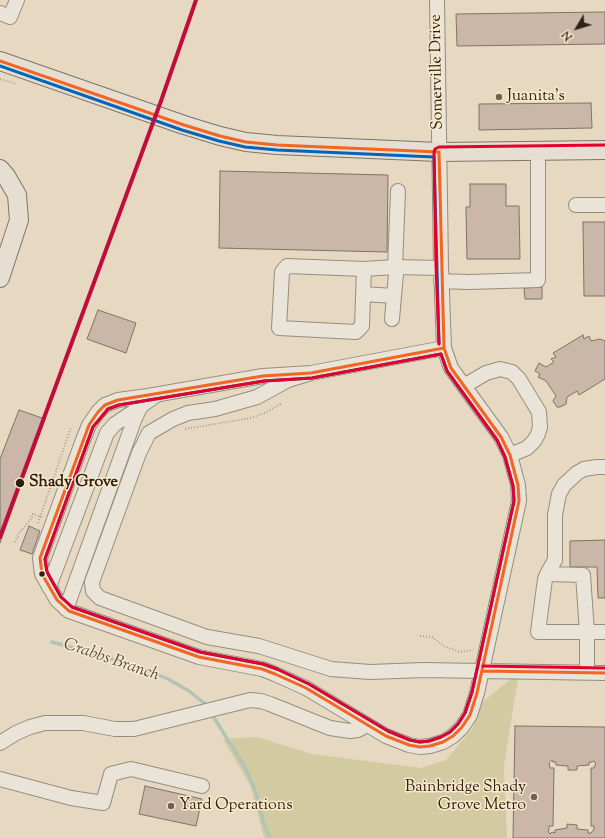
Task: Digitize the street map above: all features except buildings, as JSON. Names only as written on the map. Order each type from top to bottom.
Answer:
[{"type":"main road","points":[[0,61],[184,125],[246,142],[277,145],[439,152],[605,150]]},
{"type":"main road","points":[[0,169],[17,195],[18,220],[0,278]]},
{"type":"street","points":[[0,13],[10,18],[17,0]]},
{"type":"street","name":"Somerville Drive","points":[[66,609],[199,657],[262,669],[275,674],[306,688],[386,736],[409,745],[430,746],[443,742],[457,732],[470,715],[477,693],[519,501],[518,485],[510,455],[501,437],[451,368],[444,348],[441,274],[437,0]]},
{"type":"street","points":[[364,269],[362,326],[356,332],[280,328],[282,272],[288,266],[364,269],[395,267],[441,274],[468,282],[538,280],[538,151]]},
{"type":"street","points":[[392,319],[396,274],[398,191]]},
{"type":"street","points":[[576,205],[605,205]]},
{"type":"street","points":[[363,294],[394,296]]},
{"type":"street","points":[[444,348],[311,374],[288,380],[257,397],[215,409],[188,413],[173,419],[149,433],[139,453],[92,582],[93,591],[100,598],[207,637],[259,646],[331,669],[370,672],[423,670],[605,673]]},
{"type":"street","points":[[464,386],[486,374],[500,369],[512,372],[519,379],[539,412],[540,427],[534,441],[526,448],[510,455]]},
{"type":"street","points":[[141,406],[135,418],[66,609],[57,600],[42,574],[40,558],[90,425],[98,412],[105,405],[118,400],[157,395],[263,376],[311,374]]},
{"type":"street","points":[[49,587],[107,433],[115,424],[157,395]]},
{"type":"street","points":[[605,467],[584,470],[573,476],[564,485],[559,494],[555,514],[555,560],[545,579],[538,632],[605,632]]},
{"type":"street","points":[[547,574],[583,575],[587,632],[587,672]]},
{"type":"street","points":[[0,744],[23,730],[45,723],[83,723],[124,730],[157,724],[250,700],[261,701],[330,728],[350,731],[358,730],[367,725]]},
{"type":"street","points":[[0,779],[71,798],[104,803],[111,774],[131,770],[202,786]]},
{"type":"path","points":[[180,430],[251,418],[267,412],[282,403]]},
{"type":"path","points":[[15,542],[19,533],[34,514],[40,516],[71,427]]},
{"type":"path","points":[[420,636],[432,637],[444,646],[460,652],[478,650]]},
{"type":"shaded area","points":[[519,672],[504,766],[507,838],[264,838],[251,787],[223,739],[257,737],[312,754],[421,768],[446,760],[472,729],[483,702]]},
{"type":"waterway","name":"Crabbs Branch","points":[[52,642],[141,668],[168,679],[189,691],[204,703],[207,708]]},
{"type":"waterway","name":"Crabbs Branch","points":[[211,713],[245,767],[256,793],[264,824],[270,838]]},
{"type":"transit line","points":[[0,537],[161,101],[196,0]]},
{"type":"transit line","points":[[0,61],[184,125],[246,142],[277,145],[439,152],[444,348]]},
{"type":"transit line","points":[[0,66],[182,130],[245,147],[277,150],[434,157],[439,344]]},
{"type":"transit line","points":[[439,344],[436,265],[435,149],[439,147],[605,145]]},
{"type":"transit line","points":[[444,348],[451,368],[501,437],[510,455],[518,485],[519,501],[477,693],[470,715],[462,727],[453,736],[443,742],[430,746],[420,747],[409,745],[386,736],[306,688],[275,674],[262,669],[199,657],[69,611],[57,600],[42,574],[40,558],[89,425],[105,405],[118,400],[263,376],[311,373],[444,348]]},
{"type":"transit line","points":[[441,354],[447,371],[497,440],[505,457],[513,486],[514,501],[472,692],[465,713],[458,724],[450,732],[429,741],[420,742],[410,740],[388,731],[309,684],[277,669],[263,664],[200,652],[72,607],[61,597],[47,572],[45,559],[93,427],[108,409],[119,405],[264,381],[312,378],[441,354]]},
{"type":"transit line","points":[[441,354],[447,371],[497,440],[505,457],[513,486],[514,501],[472,692],[465,713],[458,724],[450,732],[429,741],[420,742],[410,740],[388,731],[309,684],[277,669],[263,664],[200,652],[72,607],[61,597],[47,572],[45,559],[93,427],[108,409],[119,405],[264,381],[312,378],[441,354]]},
{"type":"transit line","points":[[483,666],[605,668]]},
{"type":"transit line","points":[[483,671],[605,673]]},
{"type":"place","name":"Juanita's","points":[[499,97]]},
{"type":"place","name":"Shady Grove","points":[[20,483]]},
{"type":"place","name":"Bainbridge Shady Grove Metro","points":[[534,797]]},
{"type":"place","name":"Yard Operations","points":[[171,806]]}]
